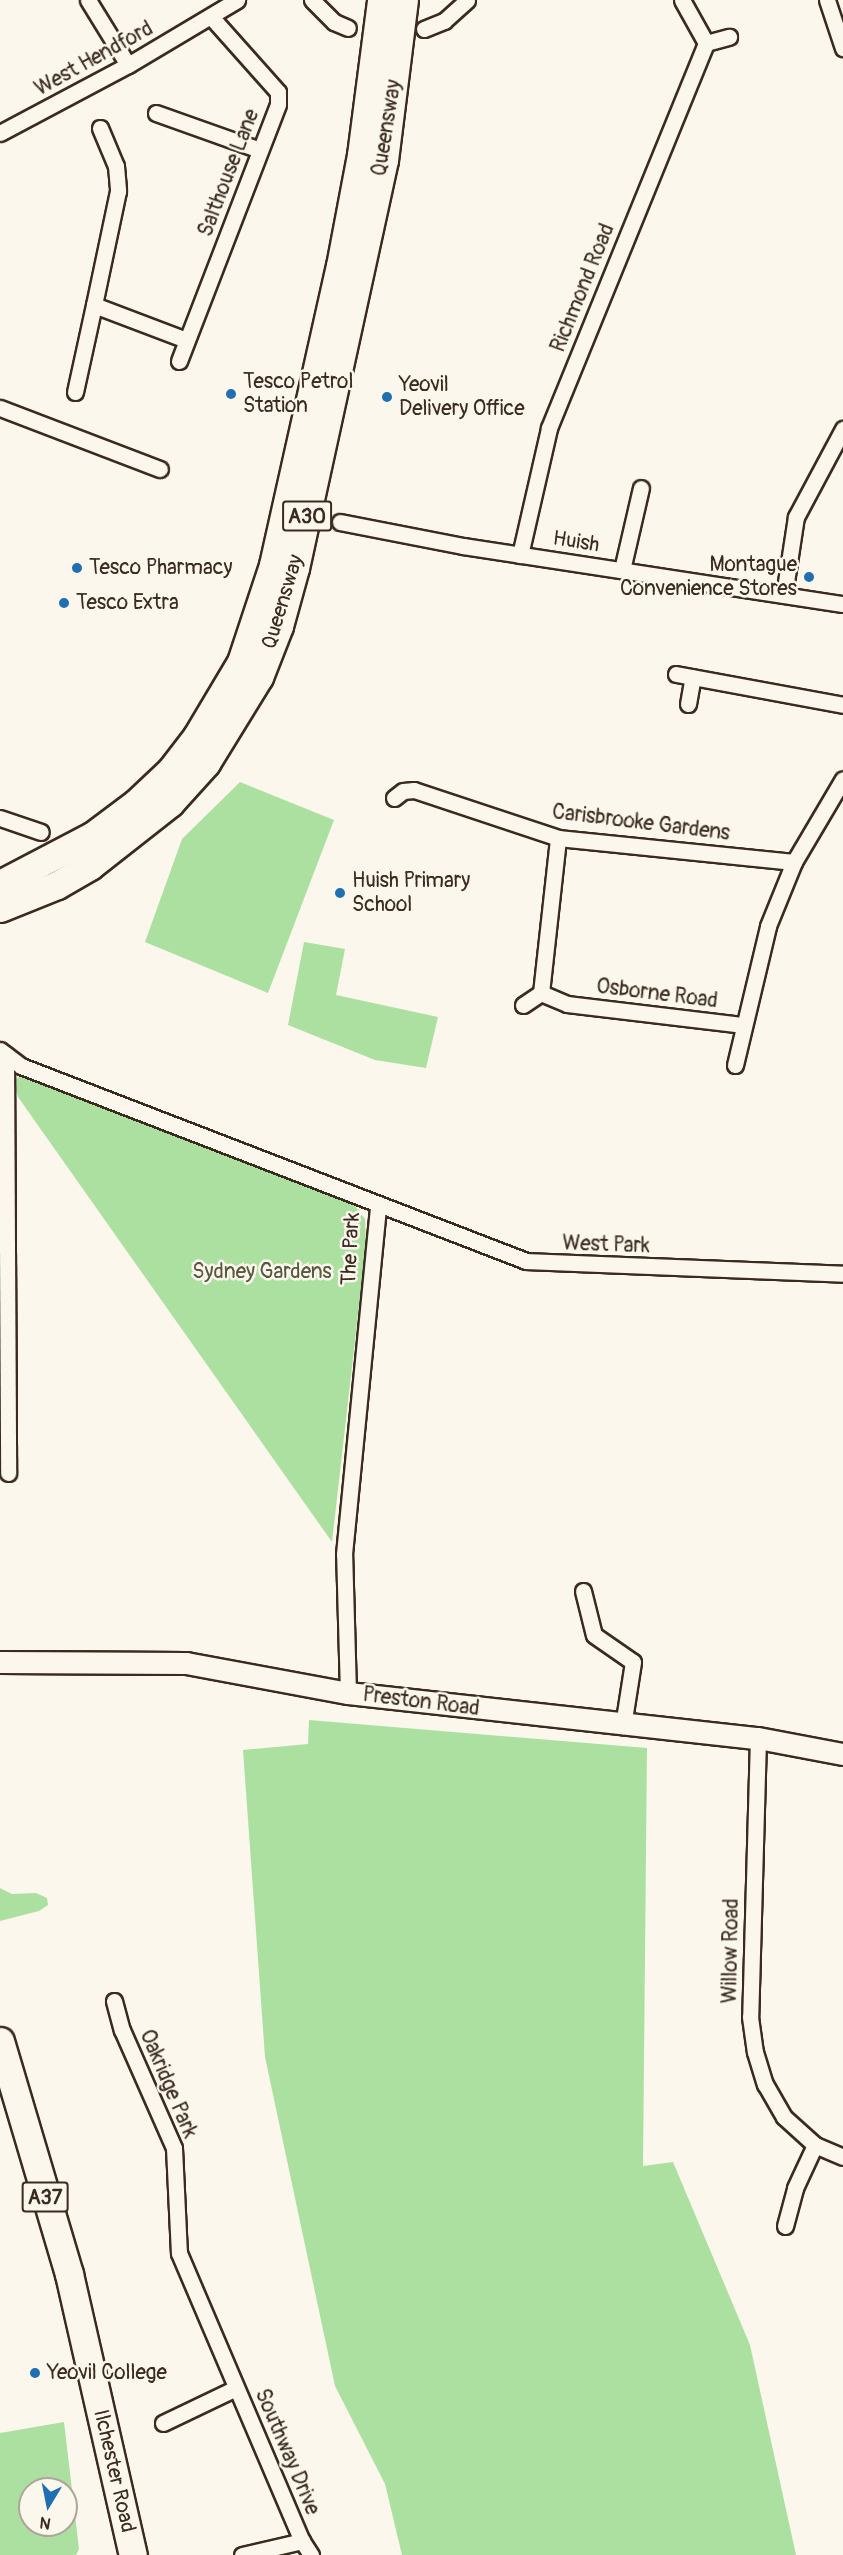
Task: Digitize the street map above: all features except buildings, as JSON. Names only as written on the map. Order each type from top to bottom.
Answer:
[{"type":"highway","name":"Queensway","points":[[0,884],[92,837],[136,803],[171,770],[197,736],[241,662],[273,565],[340,266],[363,145],[381,0]]},
{"type":"highway","name":"Queensway","points":[[0,908],[57,885],[90,866],[170,802],[206,763],[259,677],[279,626],[295,568],[384,160],[404,0]]},
{"type":"highway","name":"Ilchester Road","points":[[0,2041],[69,2274],[134,2555]]},
{"type":"street","points":[[88,0],[128,65]]},
{"type":"street","name":"West Hendford","points":[[0,133],[212,18],[237,0]]},
{"type":"street","points":[[312,0],[334,22],[348,28]]},
{"type":"street","points":[[424,29],[444,21],[467,0]]},
{"type":"street","points":[[682,0],[706,43],[729,37]]},
{"type":"street","points":[[826,0],[843,48]]},
{"type":"street","name":"Salthouse Lane","points":[[179,361],[260,150],[278,92],[212,18]]},
{"type":"street","name":"Richmond Road","points":[[520,555],[549,428],[706,43]]},
{"type":"street","points":[[156,113],[260,150]]},
{"type":"street","points":[[75,392],[118,191],[116,166],[100,128]]},
{"type":"street","points":[[94,305],[186,340]]},
{"type":"street","points":[[0,408],[160,469]]},
{"type":"street","points":[[784,595],[796,517],[843,429]]},
{"type":"street","points":[[622,570],[641,488]]},
{"type":"street","name":"Huish","points":[[340,522],[520,555],[843,604]]},
{"type":"street","points":[[676,674],[843,705]]},
{"type":"street","points":[[688,704],[693,677]]},
{"type":"street","points":[[794,862],[843,779]]},
{"type":"street","name":"Carisbrooke Gardens","points":[[394,798],[403,791],[414,790],[558,838],[794,862]]},
{"type":"street","points":[[0,818],[41,832]]},
{"type":"street","points":[[523,1005],[541,993],[558,838]]},
{"type":"street","name":"Osborne Road","points":[[735,1065],[742,1025],[768,926],[794,862]]},
{"type":"street","name":"Osborne Road","points":[[541,993],[567,1004],[742,1025]]},
{"type":"street","points":[[3,1053],[8,1473]]},
{"type":"street","name":"The Park","points":[[3,1053],[21,1066],[378,1206],[344,1554],[348,1693]]},
{"type":"street","name":"West Park","points":[[378,1206],[526,1261],[843,1274]]},
{"type":"street","points":[[583,1591],[594,1635],[633,1662],[623,1726]]},
{"type":"street","name":"Preston Road","points":[[0,1662],[186,1663],[348,1693],[623,1726],[758,1738],[843,1754]]},
{"type":"street","name":"Willow Road","points":[[758,1738],[750,2017],[755,2052],[765,2084],[784,2117],[815,2145],[843,2157]]},
{"type":"street","name":"Oakridge Park","points":[[114,2001],[122,2030],[174,2148],[179,2253],[236,2388]]},
{"type":"street","points":[[785,2226],[795,2188],[815,2145]]},
{"type":"street","name":"Southway Drive","points":[[163,2423],[236,2388],[302,2541],[311,2555]]},
{"type":"street","name":"Southway Drive","points":[[242,2555],[302,2541]]},
{"type":"green space","points":[[240,782],[334,820],[268,993],[145,942],[182,839]]},
{"type":"green space","points":[[304,942],[345,949],[336,995],[438,1017],[426,1068],[375,1060],[288,1025]]},
{"type":"green space","name":"Sydney Gardens","points":[[22,1074],[351,1201],[365,1219],[366,1244],[332,1542],[18,1097],[14,1081]]},
{"type":"green space","points":[[309,1720],[647,1748],[643,2166],[673,2162],[750,2345],[796,2555],[402,2555],[385,2484],[335,2386],[265,2057],[243,1750],[308,1744]]},
{"type":"green space","points":[[0,1888],[12,1894],[36,1893],[47,1898],[48,1905],[39,1911],[0,1921]]},
{"type":"green space","points":[[64,2422],[70,2477],[18,2477],[18,2537],[78,2537],[79,2549],[76,2555],[0,2555],[0,2433]]},
{"type":"place","name":"Tesco Petrol Station","points":[[231,394]]},
{"type":"place","name":"Yeovil Delivery Office","points":[[387,397]]},
{"type":"place","name":"Tesco Pharmacy","points":[[77,568]]},
{"type":"place","name":"Montague Convenience Stores","points":[[809,577]]},
{"type":"place","name":"Tesco Extra","points":[[64,603]]},
{"type":"place","name":"Huish Primary School","points":[[340,893]]},
{"type":"place","name":"Yeovil College","points":[[35,2373]]}]
